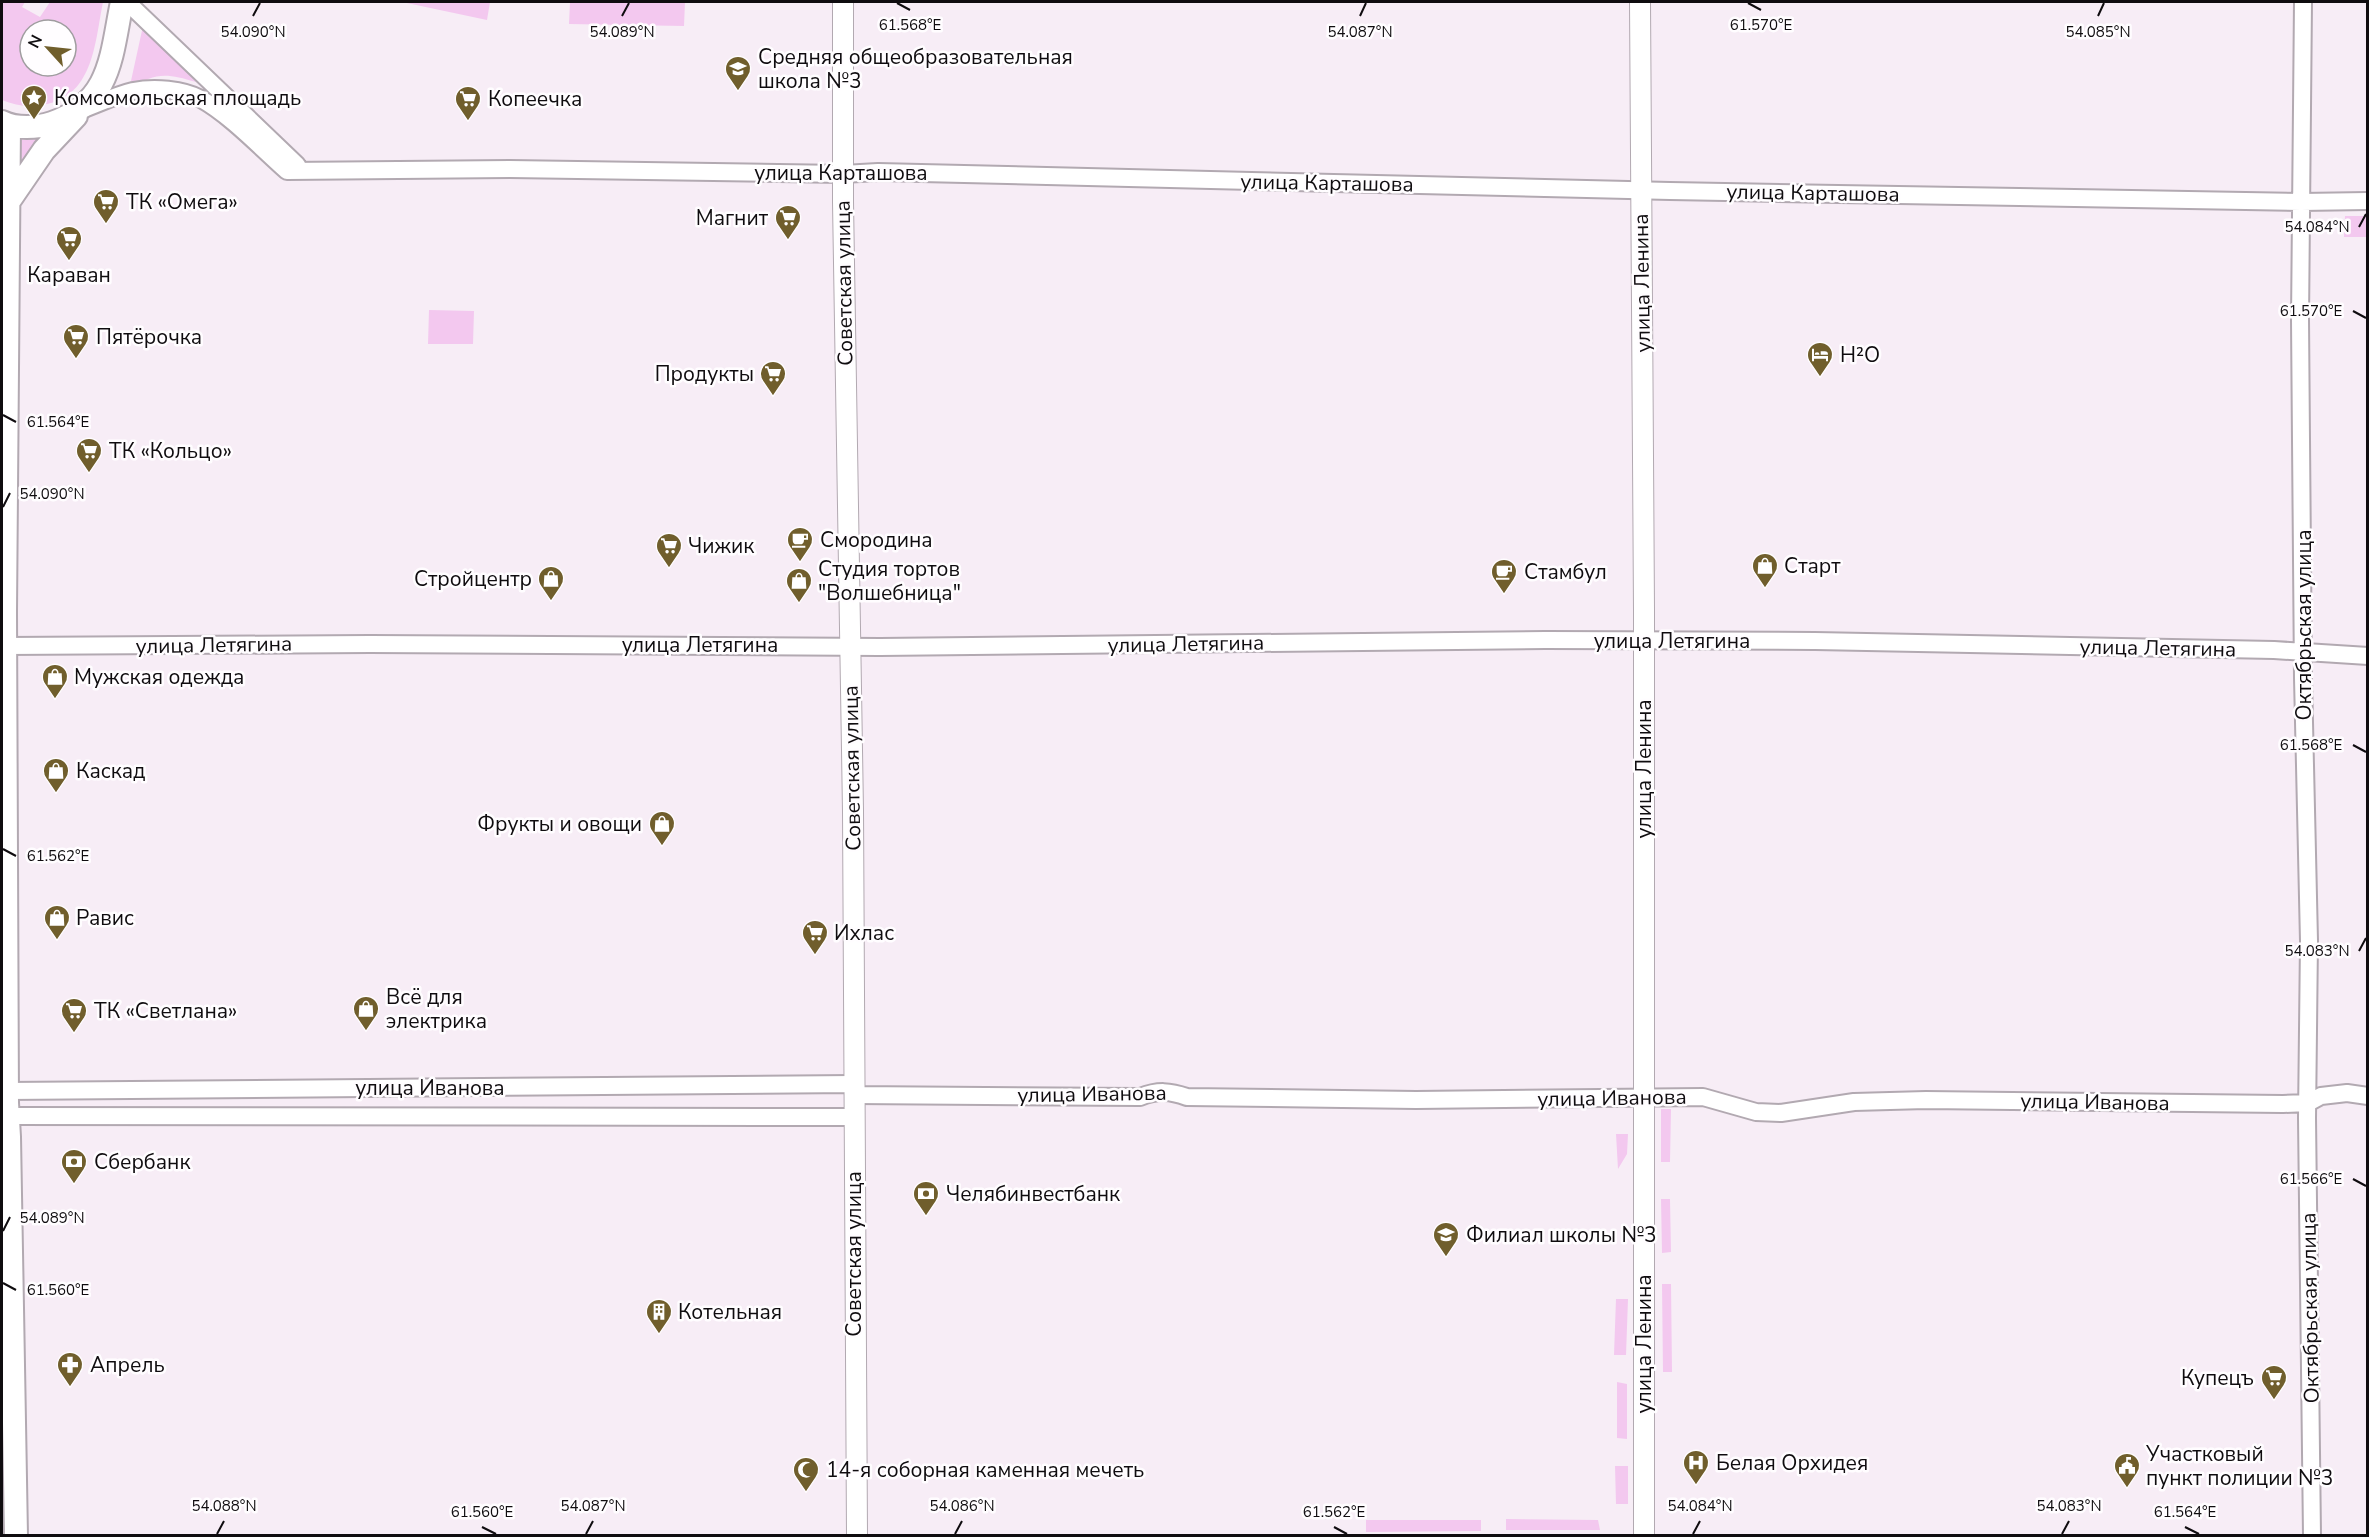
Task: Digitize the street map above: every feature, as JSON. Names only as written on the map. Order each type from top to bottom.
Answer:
[{"type":"main road","points":[[7,204],[44,150],[96,92],[108,70],[122,2]]},
{"type":"main road","points":[[16,1536],[6,1103],[5,253],[7,204],[4,127],[46,125],[81,110]]},
{"type":"street","points":[[127,2],[294,170]]},
{"type":"street","name":"Советская улица","points":[[843,2],[857,1536]]},
{"type":"street","name":"улица Ленина","points":[[1640,2],[1644,640],[1642,1203],[1644,1536]]},
{"type":"street","name":"Октябрьская улица","points":[[2303,2],[2301,202],[2303,651],[2309,941],[2308,1103],[2312,1536]]},
{"type":"street","points":[[81,110],[134,91],[174,90],[190,94],[202,100],[294,170]]},
{"type":"street","name":"улица Карташова","points":[[294,170],[510,169],[901,173],[1641,190],[2301,202],[2367,201]]},
{"type":"street","name":"улица Летягина","points":[[5,646],[370,644],[850,646],[1644,640],[1980,643],[2303,651],[2367,656]]},
{"type":"street","name":"улица Иванова","points":[[6,1103],[854,1089],[1140,1097],[1153,1092],[1170,1091],[1187,1097],[1222,1098],[1462,1100],[1703,1097],[1756,1112],[1780,1113],[1854,1102],[1926,1100],[2308,1103],[2321,1095],[2346,1093],[2367,1096]]},
{"type":"street","name":"улица Иванова","points":[[6,1103],[854,1117]]},
{"type":"shaded area","points":[[2,2],[25,2],[22,7],[40,17],[50,2],[103,2],[90,64],[74,89],[63,98],[47,104],[24,106],[2,100]]},
{"type":"shaded area","points":[[402,2],[490,2],[487,20]]},
{"type":"shaded area","points":[[570,2],[685,2],[684,26],[569,24]]},
{"type":"shaded area","points":[[143,26],[196,82],[161,76],[146,80],[129,90]]},
{"type":"shaded area","points":[[16,138],[43,138],[13,181]]},
{"type":"shaded area","points":[[2345,216],[2367,216],[2367,237],[2344,237]]},
{"type":"shaded area","points":[[429,310],[474,311],[473,344],[428,344]]},
{"type":"shaded area","points":[[1661,1109],[1671,1109],[1670,1162],[1661,1162]]},
{"type":"shaded area","points":[[1616,1134],[1628,1134],[1627,1154],[1618,1169]]},
{"type":"shaded area","points":[[1661,1199],[1670,1199],[1671,1252],[1662,1253]]},
{"type":"shaded area","points":[[1662,1284],[1671,1284],[1672,1372],[1663,1372]]},
{"type":"shaded area","points":[[1616,1299],[1628,1299],[1626,1355],[1614,1355]]},
{"type":"shaded area","points":[[1617,1382],[1627,1384],[1627,1439],[1617,1438]]},
{"type":"shaded area","points":[[1615,1466],[1628,1466],[1628,1504],[1616,1504]]},
{"type":"shaded area","points":[[1506,1519],[1598,1520],[1600,1530],[1506,1530]]},
{"type":"shaded area","points":[[1366,1520],[1481,1520],[1481,1531],[1366,1532]]},
{"type":"place","name":"Средняя общеобразовательная школа №3","points":[[738,92]]},
{"type":"place","name":"Комсомольская площадь","points":[[34,121]]},
{"type":"place","name":"Копеечка","points":[[468,122]]},
{"type":"place","name":"ТК «Омега»","points":[[106,225]]},
{"type":"place","name":"Магнит","points":[[788,241]]},
{"type":"place","name":"Караван","points":[[69,262]]},
{"type":"place","name":"Пятёрочка","points":[[76,360]]},
{"type":"place","name":"H²O","points":[[1820,378]]},
{"type":"place","name":"Продукты","points":[[773,397]]},
{"type":"place","name":"ТК «Кольцо»","points":[[89,474]]},
{"type":"place","name":"Смородина","points":[[800,563]]},
{"type":"place","name":"Чижик","points":[[669,569]]},
{"type":"place","name":"Старт","points":[[1765,589]]},
{"type":"place","name":"Стамбул","points":[[1504,595]]},
{"type":"place","name":"Стройцентр","points":[[551,602]]},
{"type":"place","name":"Студия тортов \"Волшебница\"","points":[[799,604]]},
{"type":"place","name":"Мужская одежда","points":[[55,700]]},
{"type":"place","name":"Каскад","points":[[56,794]]},
{"type":"place","name":"Фрукты и овощи","points":[[662,847]]},
{"type":"place","name":"Равис","points":[[57,941]]},
{"type":"place","name":"Ихлас","points":[[815,956]]},
{"type":"place","name":"Всё для электрика","points":[[366,1032]]},
{"type":"place","name":"ТК «Светлана»","points":[[74,1034]]},
{"type":"place","name":"Сбербанк","points":[[74,1185]]},
{"type":"place","name":"Челябинвестбанк","points":[[926,1217]]},
{"type":"place","name":"Филиал школы №3","points":[[1446,1258]]},
{"type":"place","name":"Котельная","points":[[659,1335]]},
{"type":"place","name":"Апрель","points":[[70,1388]]},
{"type":"place","name":"Купецъ","points":[[2274,1401]]},
{"type":"place","name":"Белая Орхидея","points":[[1696,1486]]},
{"type":"place","name":"Участковый пункт полиции №3","points":[[2127,1489]]},
{"type":"place","name":"14-я соборная каменная мечеть","points":[[806,1493]]}]
